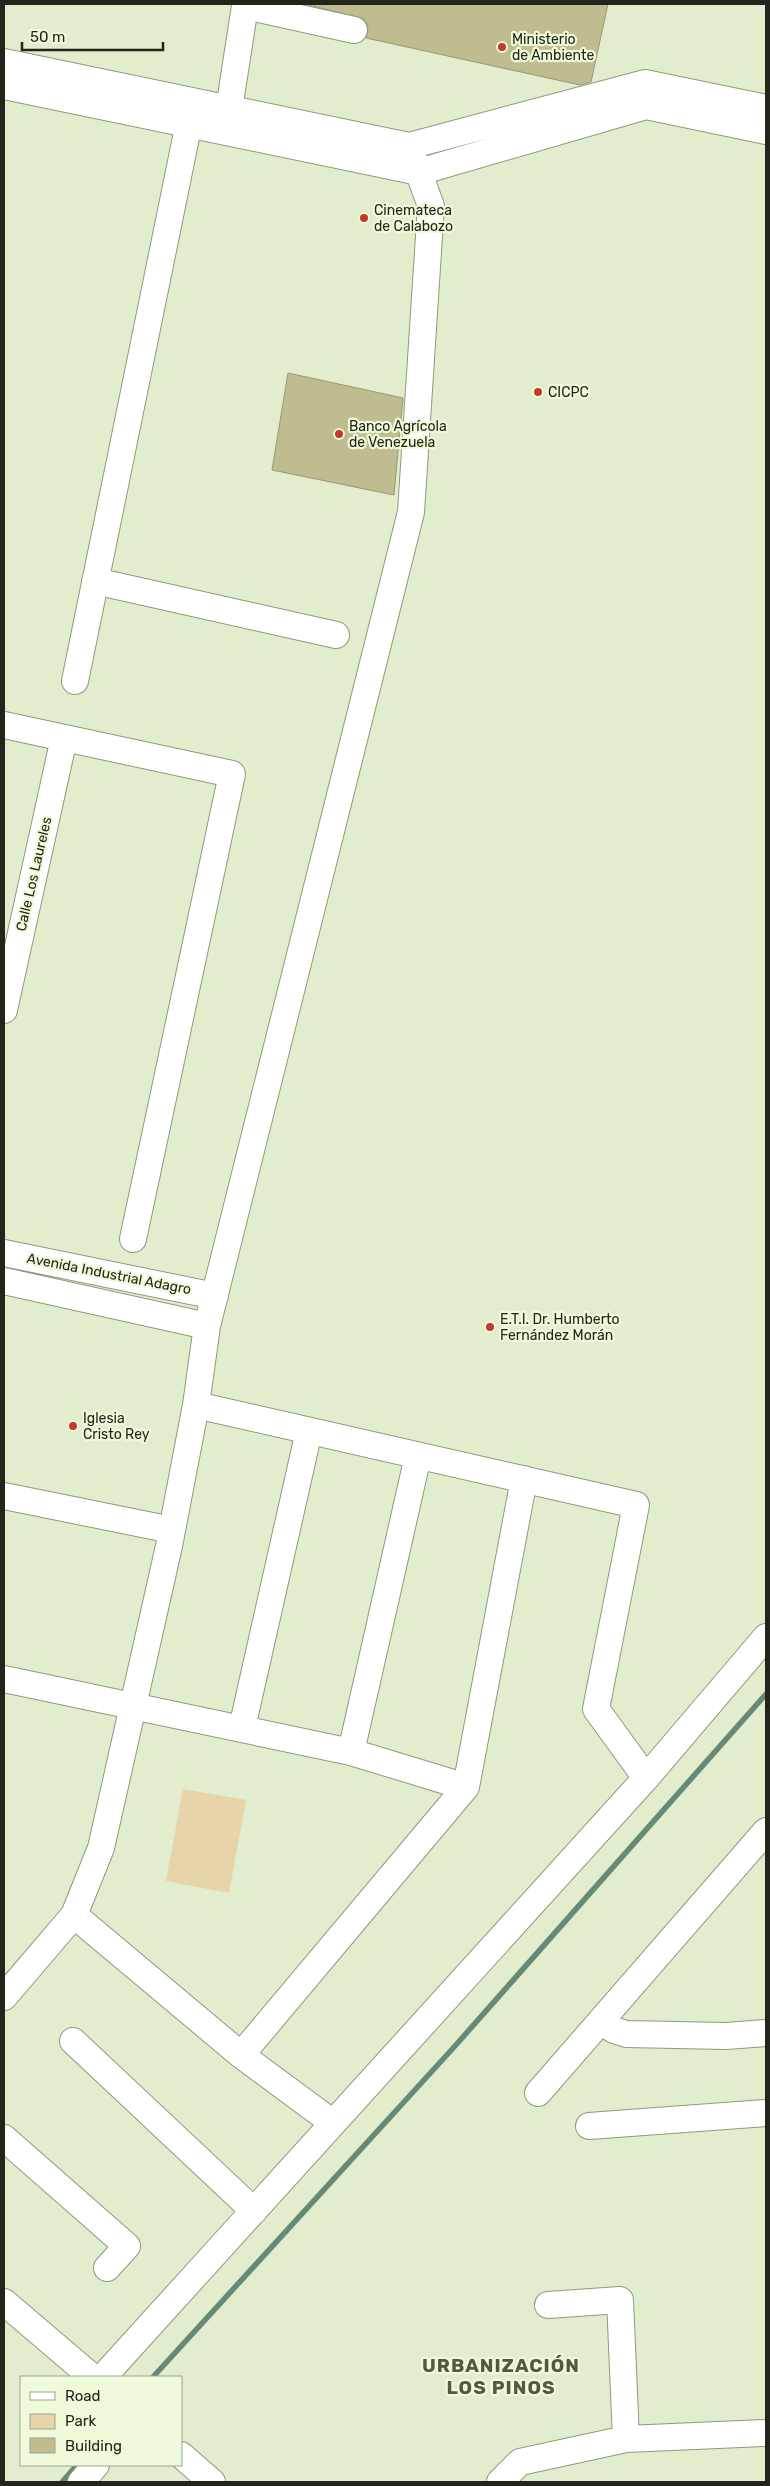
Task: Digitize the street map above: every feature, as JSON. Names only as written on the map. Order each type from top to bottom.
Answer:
[{"type":"street","points":[[229,109],[245,6],[354,30]]},
{"type":"street","points":[[4,62],[191,114],[419,172],[646,106],[766,131]]},
{"type":"street","points":[[4,86],[191,114],[229,109],[409,146],[645,83],[766,108]]},
{"type":"street","points":[[74,682],[191,114]]},
{"type":"street","points":[[4,1997],[74,1915],[101,1848],[172,1530],[196,1405],[207,1326],[411,512],[431,206],[409,146]]},
{"type":"street","points":[[95,581],[336,635]]},
{"type":"street","points":[[4,725],[232,774],[133,1239]]},
{"type":"street","name":"Calle Los Laureles","points":[[4,1010],[64,738]]},
{"type":"street","name":"Avenida Industrial Adagro","points":[[4,1253],[214,1296]]},
{"type":"street","name":"Avenida Industrial Adagro","points":[[4,1281],[207,1326]]},
{"type":"street","points":[[196,1405],[636,1505],[596,1709],[646,1778]]},
{"type":"street","points":[[242,1728],[310,1431]]},
{"type":"street","points":[[351,1752],[418,1456]]},
{"type":"street","points":[[241,2055],[466,1788],[524,1480]]},
{"type":"street","points":[[4,1496],[172,1530]]},
{"type":"street","points":[[104,2376],[646,1778],[766,1637]]},
{"type":"street","points":[[4,1679],[351,1752],[466,1788]]},
{"type":"street","points":[[538,2093],[766,1831]]},
{"type":"street","points":[[74,1915],[241,2055],[333,2123]]},
{"type":"street","points":[[601,2022],[614,2030],[626,2034],[726,2036],[766,2033]]},
{"type":"street","points":[[73,2041],[254,2211]]},
{"type":"street","points":[[589,2126],[766,2113]]},
{"type":"street","points":[[4,2138],[127,2246],[107,2268]]},
{"type":"street","points":[[548,2305],[620,2300],[626,2440]]},
{"type":"street","points":[[4,2302],[91,2376]]},
{"type":"street","points":[[500,2482],[520,2462],[626,2440],[766,2433]]},
{"type":"street","points":[[182,2456],[212,2482]]},
{"type":"street","points":[[80,2482],[95,2466]]},
{"type":"green space","points":[[183,1789],[246,1800],[229,1893],[166,1881]]},
{"type":"building","name":"Ministerio de Ambiente","points":[[305,4],[608,4],[591,82],[580,85],[366,38],[368,26],[364,19]]},
{"type":"building","name":"Banco Agrícola de Venezuela","points":[[288,373],[403,398],[394,495],[272,470]]},
{"type":"waterway","points":[[154,2376],[455,2046],[766,1694]]},
{"type":"waterway","points":[[62,2482],[76,2466]]},
{"type":"place","name":"Ministerio de Ambiente","points":[[502,47]]},
{"type":"place","name":"Cinemateca de Calabozo","points":[[364,218]]},
{"type":"place","name":"CICPC","points":[[538,392]]},
{"type":"place","name":"Banco Agrícola de Venezuela","points":[[339,434]]},
{"type":"place","name":"E.T.I. Dr. Humberto Fernández Morán","points":[[490,1327]]},
{"type":"place","name":"Iglesia Cristo Rey","points":[[73,1426]]},
{"type":"district","name":"URBANIZACIÓN LOS PINOS","points":[[501,2376]]}]
